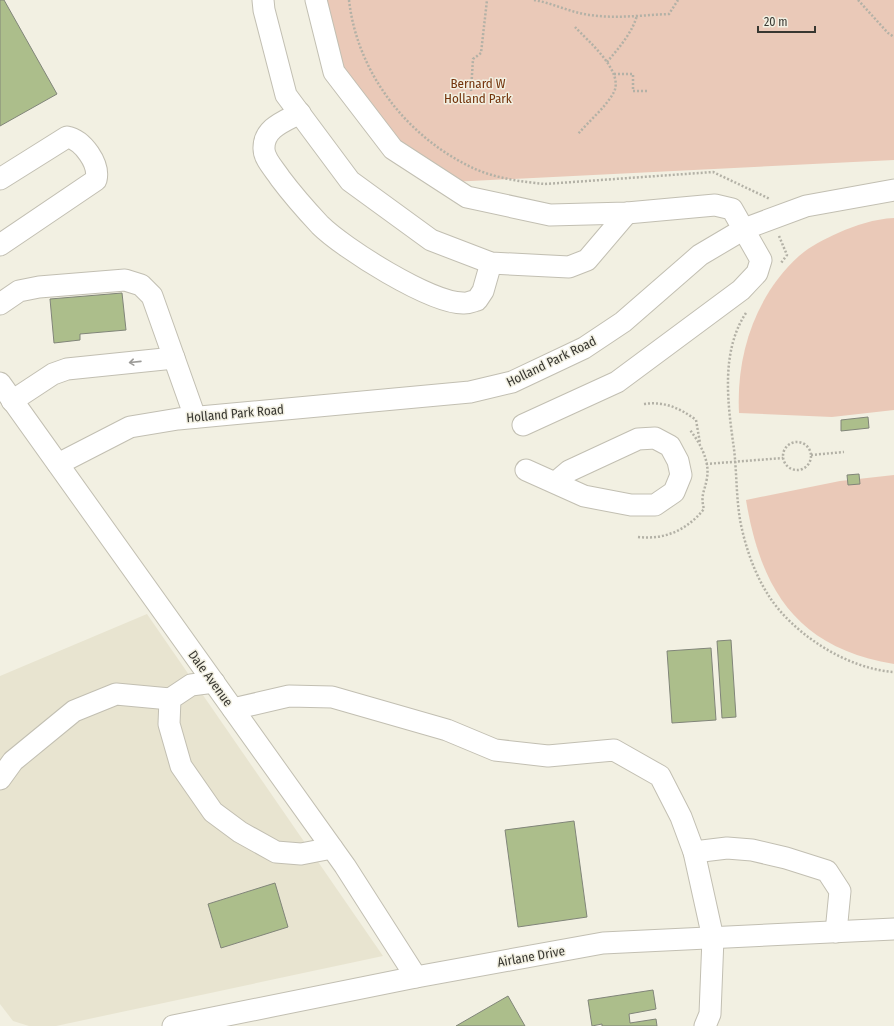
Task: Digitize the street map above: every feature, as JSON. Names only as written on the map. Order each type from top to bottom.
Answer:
[{"type":"street","points":[[263,0],[264,10],[286,95],[350,181],[431,240],[491,263],[569,267],[587,260],[628,213]]},
{"type":"street","points":[[316,0],[334,72],[392,149],[467,197],[550,215],[628,213],[715,205],[732,209],[761,260],[757,273],[741,290],[617,382],[522,425]]},
{"type":"street","points":[[300,113],[275,125],[271,129],[264,149],[267,160],[288,189],[320,226],[367,262],[420,289],[448,301],[463,304],[478,300],[483,291],[491,263]]},
{"type":"street","points":[[0,179],[67,137],[75,138],[94,161],[98,172],[96,180],[0,245]]},
{"type":"street","name":"Holland Park Road","points":[[58,464],[130,427],[195,417],[470,392],[512,382],[584,348],[610,331],[623,322],[700,255],[744,228],[806,206],[894,190]]},
{"type":"street","points":[[0,304],[19,291],[39,286],[125,280],[140,285],[152,296],[195,417]]},
{"type":"street","points":[[12,400],[53,374],[67,369],[174,358]]},
{"type":"street","name":"Dale Avenue","points":[[0,383],[332,848],[416,977]]},
{"type":"street","points":[[526,470],[556,482],[584,496],[631,505],[655,505],[674,492],[681,475],[678,461],[670,446],[655,438],[649,438],[638,439],[569,471],[556,482]]},
{"type":"street","points":[[0,779],[12,761],[74,711],[116,694],[170,699],[191,686],[214,682]]},
{"type":"street","points":[[233,709],[289,696],[332,698],[447,730],[495,750],[548,756],[614,750],[660,776],[681,817],[694,852],[713,938],[710,1014],[706,1026]]},
{"type":"street","points":[[170,699],[169,724],[181,766],[213,812],[240,832],[276,852],[301,854],[332,848]]},
{"type":"street","points":[[694,852],[727,848],[752,850],[786,858],[827,871],[840,891],[836,932]]},
{"type":"street","name":"Airlane Drive","points":[[173,1026],[416,977],[604,943],[894,929]]},
{"type":"path","points":[[470,91],[473,59],[481,53],[487,0]]},
{"type":"path","points":[[534,0],[590,15],[607,17],[669,14],[678,0]]},
{"type":"path","points":[[858,0],[888,33],[894,37]]},
{"type":"path","points":[[607,62],[618,50],[636,21],[637,15]]},
{"type":"path","points":[[575,27],[607,62],[616,81],[615,91],[578,134]]},
{"type":"path","points":[[614,74],[633,74],[633,91],[647,91]]},
{"type":"path","points":[[638,537],[656,538],[674,533],[688,525],[704,509],[701,497],[707,476],[706,464],[700,444],[696,420],[683,410],[655,402],[644,404]]},
{"type":"path","points":[[690,430],[700,444]]},
{"type":"path","points":[[793,442],[802,442],[806,445],[811,455],[807,466],[798,470],[788,468],[782,458],[785,447],[793,442]]},
{"type":"path","points":[[811,455],[844,452]]},
{"type":"path","points":[[706,464],[782,458]]},
{"type":"shaded area","points":[[147,614],[383,956],[56,1026],[29,1026],[13,1021],[0,1004],[0,676]]},
{"type":"green space","name":"Bernard W Holland Park","points":[[321,0],[894,0],[894,160],[451,182],[413,156],[339,71]]},
{"type":"green space","points":[[894,218],[894,410],[832,417],[739,413],[741,370],[745,348],[751,328],[771,289],[784,272],[803,252],[828,238],[865,223]]},
{"type":"green space","points":[[894,475],[894,664],[861,656],[832,644],[809,629],[790,610],[774,588],[762,562],[753,533],[746,500],[840,481]]},
{"type":"building","points":[[0,0],[4,0],[57,94],[0,126]]},
{"type":"building","points":[[122,293],[126,330],[80,334],[80,340],[54,343],[50,299]]},
{"type":"building","points":[[868,417],[869,428],[841,431],[841,420]]},
{"type":"building","points":[[859,474],[860,484],[848,485],[847,475]]},
{"type":"building","points":[[731,640],[736,717],[722,718],[717,641]]},
{"type":"building","points":[[711,648],[716,720],[672,723],[667,651]]},
{"type":"building","points":[[574,821],[587,917],[518,927],[505,830]]},
{"type":"building","points":[[275,883],[288,927],[221,948],[208,904]]},
{"type":"building","points":[[653,990],[656,1009],[629,1014],[630,1023],[656,1019],[657,1026],[602,1026],[602,1024],[592,1026],[588,1000]]},
{"type":"building","points":[[508,996],[525,1026],[456,1026]]}]
